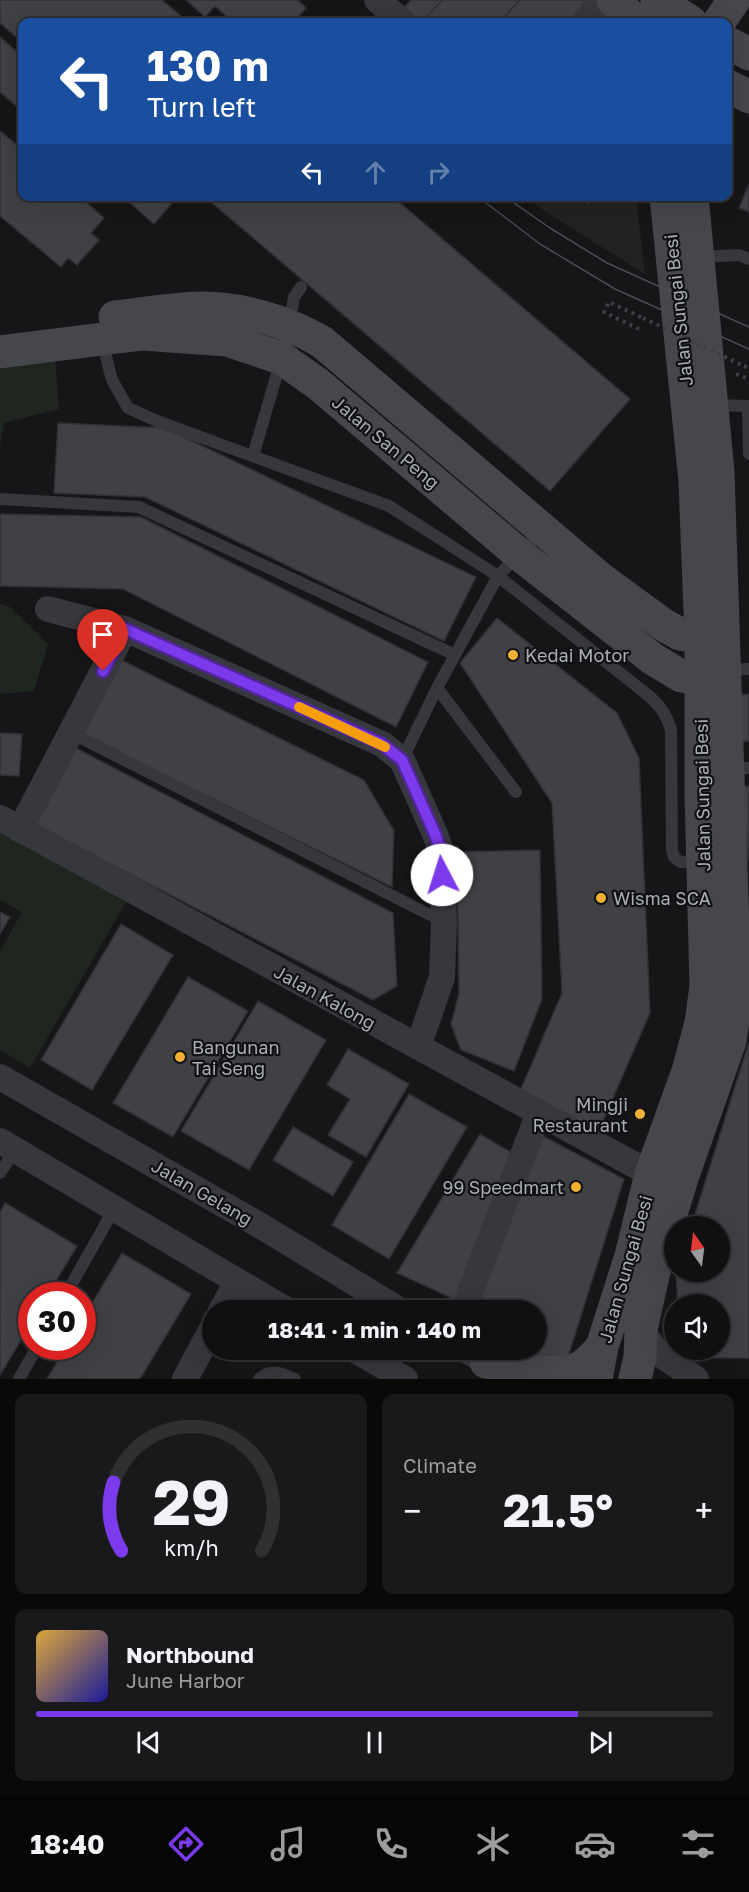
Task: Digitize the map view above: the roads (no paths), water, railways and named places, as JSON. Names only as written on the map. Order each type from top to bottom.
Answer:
[{"type":"street","points":[[377,0],[398,18]]},
{"type":"street","points":[[587,18],[602,0]]},
{"type":"street","points":[[613,0],[633,18]]},
{"type":"street","points":[[722,18],[734,0]]},
{"type":"street","points":[[732,45],[749,54]]},
{"type":"street","points":[[732,88],[749,97]]},
{"type":"street","name":"Jalan Sungai Besi","points":[[668,201],[685,258],[713,405],[718,472],[712,638]]},
{"type":"street","name":"Jalan Sungai Besi","points":[[596,1379],[602,1347],[631,1256],[651,1174],[688,1071],[701,1023],[738,769],[724,675],[712,638],[695,481],[685,258],[691,201]]},
{"type":"street","name":"Jalan San Peng","points":[[0,330],[201,308],[248,314],[285,342],[318,384],[509,566],[681,676],[724,675]]},
{"type":"street","name":"Jalan San Peng","points":[[0,352],[142,334],[285,342],[305,332],[322,342],[601,579],[680,634],[712,638]]},
{"type":"street","points":[[48,609],[125,629],[382,744],[402,760],[441,851],[444,922],[442,977],[418,1047]]},
{"type":"street","points":[[10,824],[71,733],[125,629]]},
{"type":"street","name":"Jalan Sungai Besi","points":[[635,1379],[640,1357],[641,1329],[656,1263],[730,1041],[742,958],[725,858],[724,675]]},
{"type":"street","name":"Jalan Kalong","points":[[10,824],[651,1174]]},
{"type":"street","name":"Jalan Gelang","points":[[0,1077],[261,1226],[383,1300]]},
{"type":"street","points":[[467,1300],[539,1113]]},
{"type":"street","points":[[7,1146],[269,1300]]},
{"type":"street","points":[[227,1300],[237,1282]]},
{"type":"street","points":[[624,1379],[630,1355],[641,1329]]},
{"type":"street","points":[[641,1329],[656,1351],[696,1379]]},
{"type":"street","points":[[185,1379],[202,1347]]},
{"type":"street","points":[[492,1360],[538,1372],[558,1372],[579,1368],[602,1347]]},
{"type":"street","points":[[370,1360],[393,1376]]},
{"type":"street","points":[[483,1360],[516,1379]]},
{"type":"lane","points":[[685,258],[739,255],[749,259]]},
{"type":"lane","points":[[253,456],[285,342],[294,297],[301,287]]},
{"type":"lane","points":[[102,340],[112,380],[128,408],[389,506],[509,566],[649,696],[668,718],[672,740],[672,850],[674,857],[680,862],[725,858]]},
{"type":"lane","points":[[713,405],[748,406],[749,454]]},
{"type":"lane","points":[[0,499],[139,507],[455,655]]},
{"type":"lane","points":[[402,760],[455,655],[509,566],[543,530]]},
{"type":"lane","points":[[437,688],[516,792]]},
{"type":"lane","points":[[71,733],[444,922]]},
{"type":"lane","points":[[0,1173],[7,1146]]},
{"type":"lane","points":[[73,1282],[114,1209]]},
{"type":"lane","points":[[19,1379],[30,1360]]},
{"type":"lane","points":[[258,1379],[263,1375],[280,1372],[295,1379]]},
{"type":"tram line","points":[[484,201],[540,244],[615,289],[749,349]]},
{"type":"tram line","points":[[511,201],[607,263],[749,327]]},
{"type":"place","name":"Kedai Motor","points":[[513,655]]},
{"type":"place","name":"Wisma SCA","points":[[601,898]]},
{"type":"place","name":"Bangunan Tai Seng","points":[[180,1057]]},
{"type":"place","name":"Mingji Restaurant","points":[[640,1114]]},
{"type":"place","name":"99 Speedmart","points":[[576,1187]]}]
